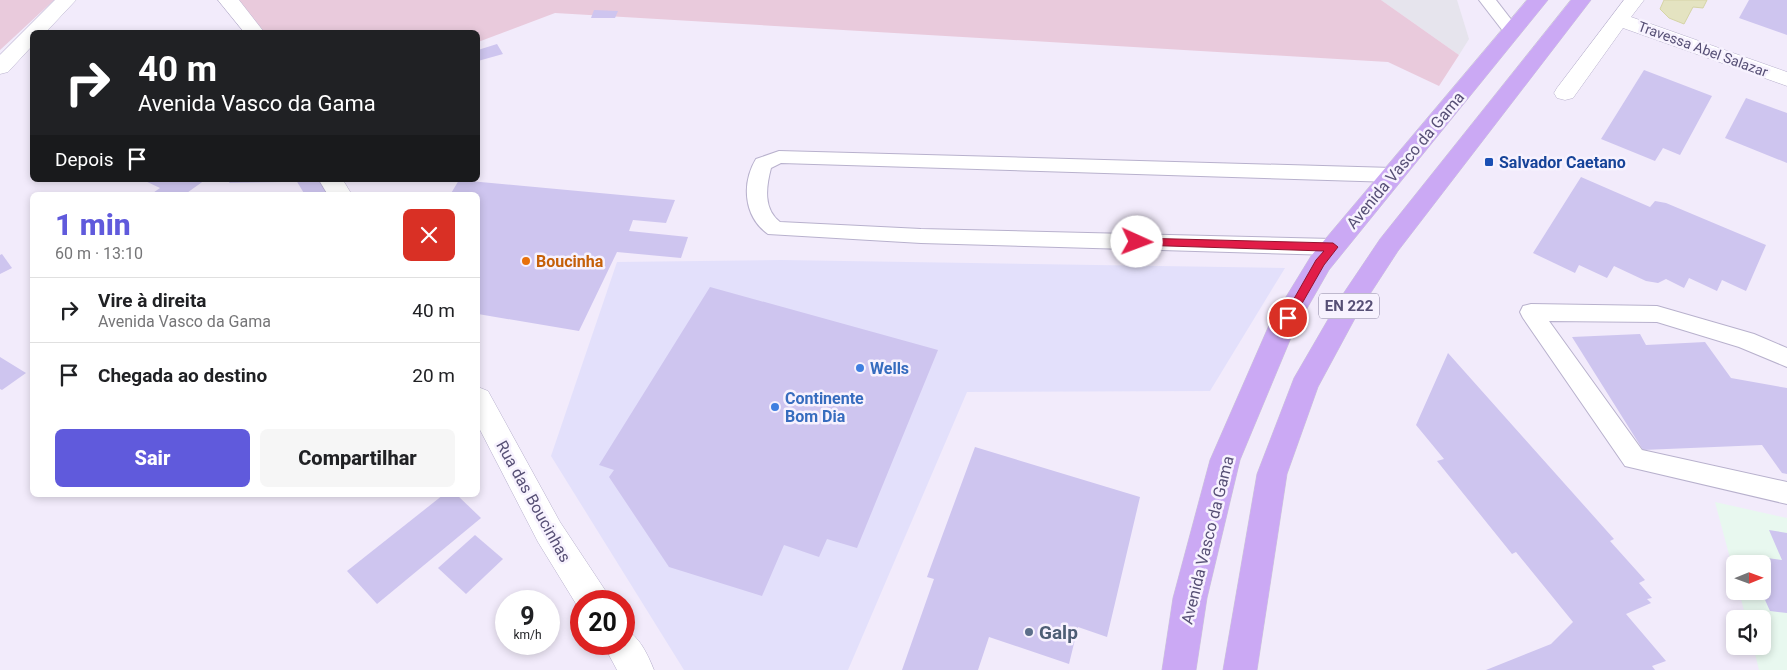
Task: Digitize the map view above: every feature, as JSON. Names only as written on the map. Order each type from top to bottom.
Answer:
[{"type":"main road","name":"Avenida Vasco da Gama","points":[[1178,670],[1190,598],[1225,460],[1280,331],[1320,263],[1538,0]]},
{"type":"main road","name":"EN 222","points":[[1240,670],[1272,474],[1304,386],[1350,304],[1389,245],[1581,0]]},
{"type":"street","points":[[37,30],[66,0]]},
{"type":"street","points":[[228,0],[252,30]]},
{"type":"street","points":[[1565,94],[1634,0]]},
{"type":"street","name":"Travessa Abel Salazar","points":[[1620,20],[1787,79]]},
{"type":"street","points":[[0,67],[30,37]]},
{"type":"street","name":"Rua das Boucinhas","points":[[480,403],[549,532],[586,590]]},
{"type":"street","points":[[627,655],[637,670]]},
{"type":"lane","points":[[1487,0],[1512,31]]},
{"type":"lane","points":[[1333,247],[922,236],[775,229],[762,218],[757,200],[758,176],[763,164],[778,157],[1393,175]]},
{"type":"lane","points":[[1787,358],[1746,340],[1657,314],[1530,312],[1634,459],[1787,493]]},
{"type":"shaded area","points":[[0,0],[54,0],[0,50]]},
{"type":"shaded area","points":[[230,0],[1381,0],[1459,55],[1439,86],[1388,62],[555,13],[480,41],[480,30],[252,30]]},
{"type":"shaded area","points":[[1381,0],[1457,0],[1469,39],[1459,55]]},
{"type":"shaded area","points":[[1664,0],[1707,0],[1703,8],[1693,7],[1684,24],[1669,18],[1660,9]]},
{"type":"shaded area","points":[[781,260],[1285,268],[1210,391],[967,392],[848,670],[684,670],[551,456],[617,262]]},
{"type":"shaded area","points":[[1715,502],[1787,518],[1787,670],[1759,670],[1755,655],[1771,655],[1771,610],[1744,610],[1741,600],[1771,600],[1771,555],[1729,555]]},
{"type":"building","points":[[1749,0],[1787,0],[1787,35],[1739,18]]},
{"type":"building","points":[[594,10],[618,11],[615,18],[591,18]]},
{"type":"building","points":[[497,44],[503,54],[480,60],[480,49]]},
{"type":"building","points":[[1644,70],[1712,96],[1680,155],[1663,148],[1655,161],[1601,139]]},
{"type":"building","points":[[1746,98],[1787,113],[1787,163],[1725,138]]},
{"type":"building","points":[[1581,177],[1650,207],[1655,201],[1666,203],[1766,245],[1746,291],[1722,280],[1717,291],[1689,278],[1684,288],[1666,279],[1658,283],[1646,281],[1614,266],[1607,278],[1579,265],[1575,273],[1533,253]]},
{"type":"building","points":[[147,182],[202,182],[188,192],[154,192],[160,188]]},
{"type":"building","points":[[230,182],[283,182],[229,183]]},
{"type":"building","points":[[297,182],[330,182],[335,191],[332,192],[303,192]]},
{"type":"building","points":[[458,182],[480,182],[675,200],[666,223],[633,220],[629,231],[688,237],[681,258],[617,252],[579,331],[480,314],[480,192],[452,192]]},
{"type":"building","points":[[2,254],[12,268],[0,274],[0,255]]},
{"type":"building","name":"Continente Bom Dia","points":[[710,287],[938,350],[857,548],[827,539],[819,557],[784,545],[762,596],[669,567],[609,477],[614,470],[599,465]]},
{"type":"building","points":[[1640,334],[1646,345],[1705,342],[1731,378],[1787,388],[1787,474],[1782,473],[1762,445],[1643,450],[1572,337]]},
{"type":"building","points":[[1448,353],[1614,539],[1610,541],[1645,580],[1639,583],[1652,598],[1647,599],[1651,603],[1626,614],[1666,661],[1652,666],[1655,670],[1486,670],[1551,644],[1573,622],[1516,552],[1512,554],[1437,461],[1444,459],[1416,425]]},
{"type":"building","points":[[0,357],[26,373],[2,390],[0,389]]},
{"type":"building","points":[[975,447],[1140,497],[1107,637],[1078,627],[1069,664],[989,637],[978,670],[902,670],[934,579],[927,577]]},
{"type":"building","points":[[440,497],[459,497],[481,518],[377,604],[347,571]]},
{"type":"building","points":[[1769,530],[1787,533],[1787,613],[1771,611],[1765,600],[1771,600],[1771,559],[1782,560]]},
{"type":"building","points":[[475,535],[503,559],[466,594],[438,568]]},
{"type":"place","name":"Salvador Caetano","points":[[1489,162]]},
{"type":"place","name":"Boucinha","points":[[526,261]]},
{"type":"place","name":"Wells","points":[[860,368]]},
{"type":"place","name":"Continente Bom Dia","points":[[775,407]]},
{"type":"place","name":"Galp","points":[[1029,632]]},
{"type":"route","points":[[1137,242],[1333,247],[1320,263],[1288,318]]}]
